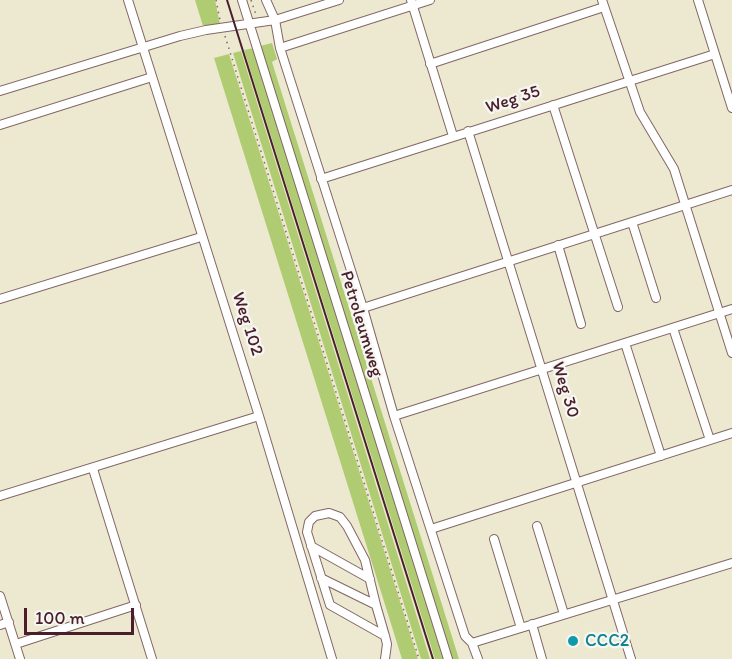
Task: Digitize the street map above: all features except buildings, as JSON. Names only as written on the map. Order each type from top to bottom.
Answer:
[{"type":"street","name":"Weg 102","points":[[128,0],[259,416],[332,659]]},
{"type":"street","name":"Petroleumweg","points":[[242,0],[448,659]]},
{"type":"street","points":[[266,0],[363,308],[394,416],[465,636],[472,643],[478,659]]},
{"type":"street","points":[[0,91],[189,34],[272,20],[339,0]]},
{"type":"street","points":[[280,48],[412,3],[430,0]]},
{"type":"street","points":[[698,0],[732,108]]},
{"type":"street","points":[[412,3],[453,136]]},
{"type":"street","points":[[430,64],[603,4],[640,112],[674,169],[732,353]]},
{"type":"street","name":"Weg 35","points":[[321,179],[715,54]]},
{"type":"street","points":[[0,125],[152,77]]},
{"type":"street","points":[[553,105],[618,307]]},
{"type":"street","name":"Weg 30","points":[[468,132],[631,659]]},
{"type":"street","points":[[363,308],[732,190]]},
{"type":"street","points":[[632,222],[656,298]]},
{"type":"street","points":[[0,299],[201,237]]},
{"type":"street","points":[[558,245],[581,324]]},
{"type":"street","points":[[394,416],[732,309]]},
{"type":"street","points":[[673,328],[710,440]]},
{"type":"street","points":[[625,343],[661,456]]},
{"type":"street","points":[[0,496],[259,416]]},
{"type":"street","points":[[431,529],[732,434]]},
{"type":"street","points":[[93,469],[152,659]]},
{"type":"street","points":[[385,636],[332,607],[307,532],[309,522],[319,514],[336,515],[347,526],[365,560],[376,605],[385,636],[387,644],[385,659]]},
{"type":"street","points":[[537,526],[564,614]]},
{"type":"street","points":[[494,539],[521,628]]},
{"type":"street","points":[[311,546],[370,579]]},
{"type":"street","points":[[472,643],[732,563]]},
{"type":"street","points":[[321,578],[376,605]]},
{"type":"street","points":[[0,596],[4,623],[16,644],[20,659]]},
{"type":"street","points":[[16,644],[136,606]]},
{"type":"street","points":[[532,624],[542,659]]},
{"type":"path","points":[[216,0],[419,659]]},
{"type":"path","points":[[251,0],[255,12],[272,20]]},
{"type":"green space","points":[[195,0],[215,0],[220,24],[203,26]]},
{"type":"green space","points":[[272,43],[277,59],[272,62],[459,659],[451,659],[260,46]]},
{"type":"green space","points":[[254,48],[444,659],[435,659],[244,50]]},
{"type":"green space","points":[[241,51],[430,659],[421,659],[233,53]]},
{"type":"green space","points":[[229,54],[418,659],[402,659],[214,58]]},
{"type":"railway","points":[[227,0],[433,659]]},
{"type":"place","name":"CCC2","points":[[573,641]]}]
